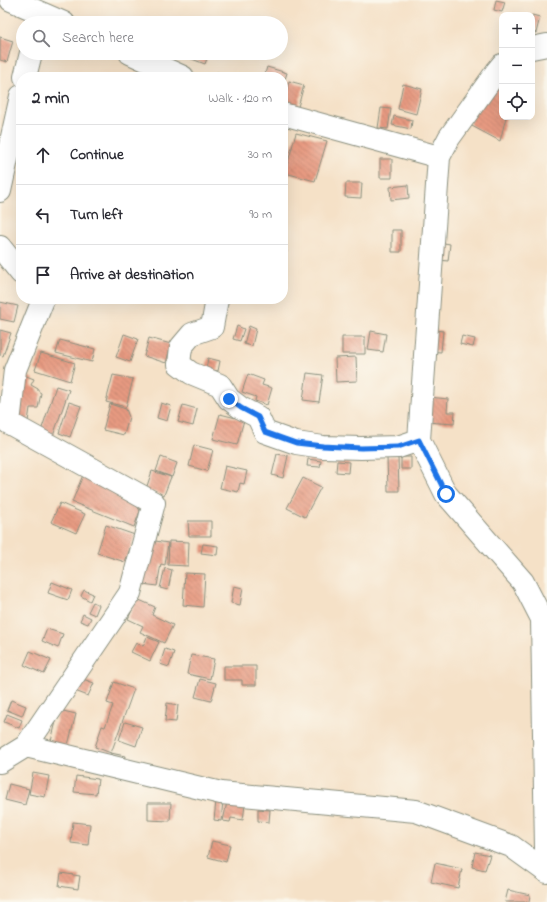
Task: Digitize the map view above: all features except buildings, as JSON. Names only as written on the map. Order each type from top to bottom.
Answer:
[{"type":"street","points":[[11,0],[42,16]]},
{"type":"street","points":[[535,47],[547,45]]},
{"type":"street","points":[[26,72],[29,60]]},
{"type":"street","points":[[145,60],[172,72]]},
{"type":"street","points":[[499,68],[449,138],[439,157],[419,440],[446,494],[523,582],[542,619],[547,852]]},
{"type":"street","points":[[288,115],[439,157]]},
{"type":"street","points":[[0,190],[16,118]]},
{"type":"street","points":[[0,247],[16,267]]},
{"type":"street","points":[[0,762],[26,746],[130,593],[154,503],[5,421],[15,370],[41,304]]},
{"type":"street","points":[[216,304],[212,328],[192,334],[181,347],[179,364],[191,373],[220,385],[229,399],[241,408],[258,417],[265,432],[296,443],[361,448],[398,447],[419,440]]},
{"type":"street","points":[[26,746],[221,793],[416,811],[511,846],[547,872]]},
{"type":"route","points":[[229,399],[241,408],[258,417],[265,432],[296,443],[361,448],[398,447],[419,440],[446,494]]}]
